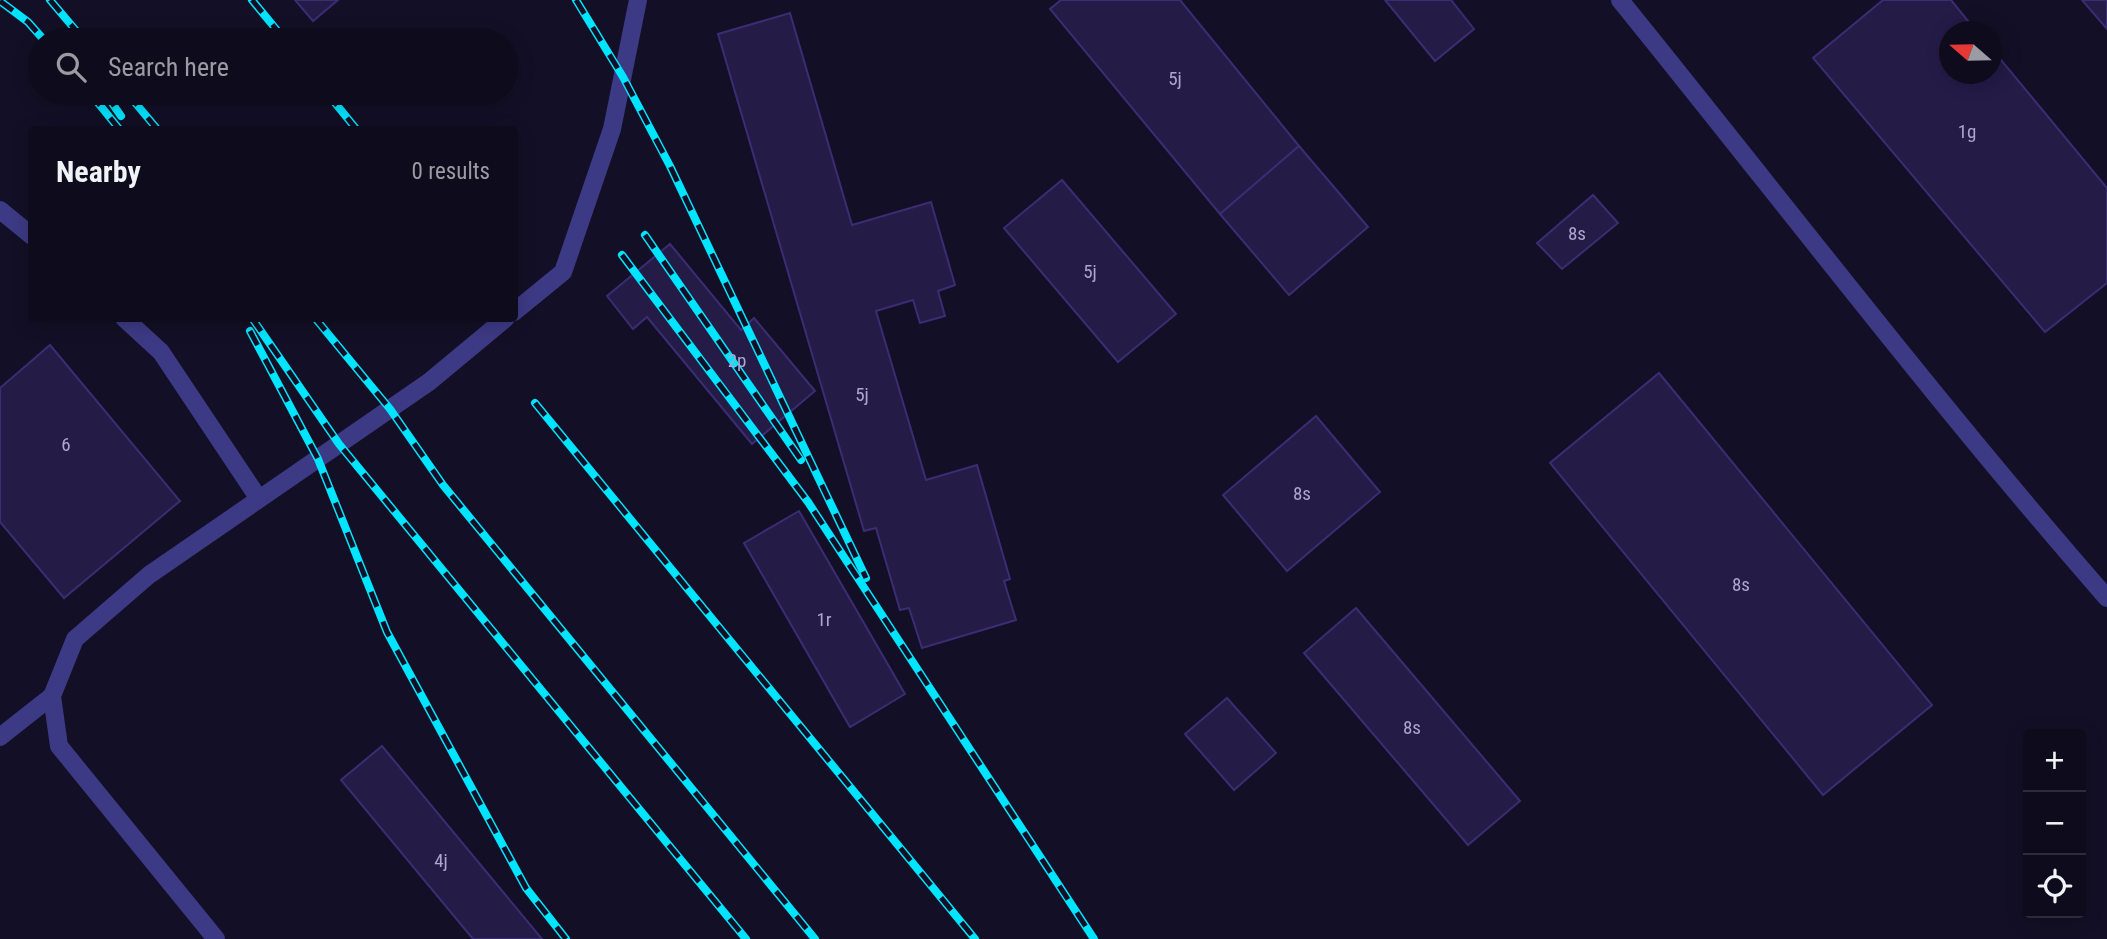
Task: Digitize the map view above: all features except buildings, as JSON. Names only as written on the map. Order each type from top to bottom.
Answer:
[{"type":"lane","points":[[518,309],[563,272],[612,128],[638,0]]},
{"type":"lane","points":[[1620,0],[2004,479],[2107,598]]},
{"type":"lane","points":[[0,210],[28,233]]},
{"type":"lane","points":[[128,322],[161,352],[259,499]]},
{"type":"lane","points":[[0,737],[52,696],[75,639],[149,575],[429,382],[501,322]]},
{"type":"lane","points":[[52,696],[59,746],[216,939]]},
{"type":"railway","points":[[50,0],[74,28]]},
{"type":"railway","points":[[252,0],[275,28]]},
{"type":"railway","points":[[576,0],[623,77],[670,166],[866,578]]},
{"type":"railway","points":[[0,1],[33,28]]},
{"type":"railway","points":[[100,105],[117,126]]},
{"type":"railway","points":[[113,105],[121,116]]},
{"type":"railway","points":[[137,105],[155,126]]},
{"type":"railway","points":[[337,105],[354,126]]},
{"type":"railway","points":[[645,235],[801,460]]},
{"type":"railway","points":[[622,255],[808,502],[1094,939]]},
{"type":"railway","points":[[255,322],[339,444],[746,939]]},
{"type":"railway","points":[[318,322],[390,409],[443,485],[815,939]]},
{"type":"railway","points":[[250,331],[318,459],[387,632],[526,888],[566,939]]},
{"type":"railway","points":[[535,403],[975,939]]}]
